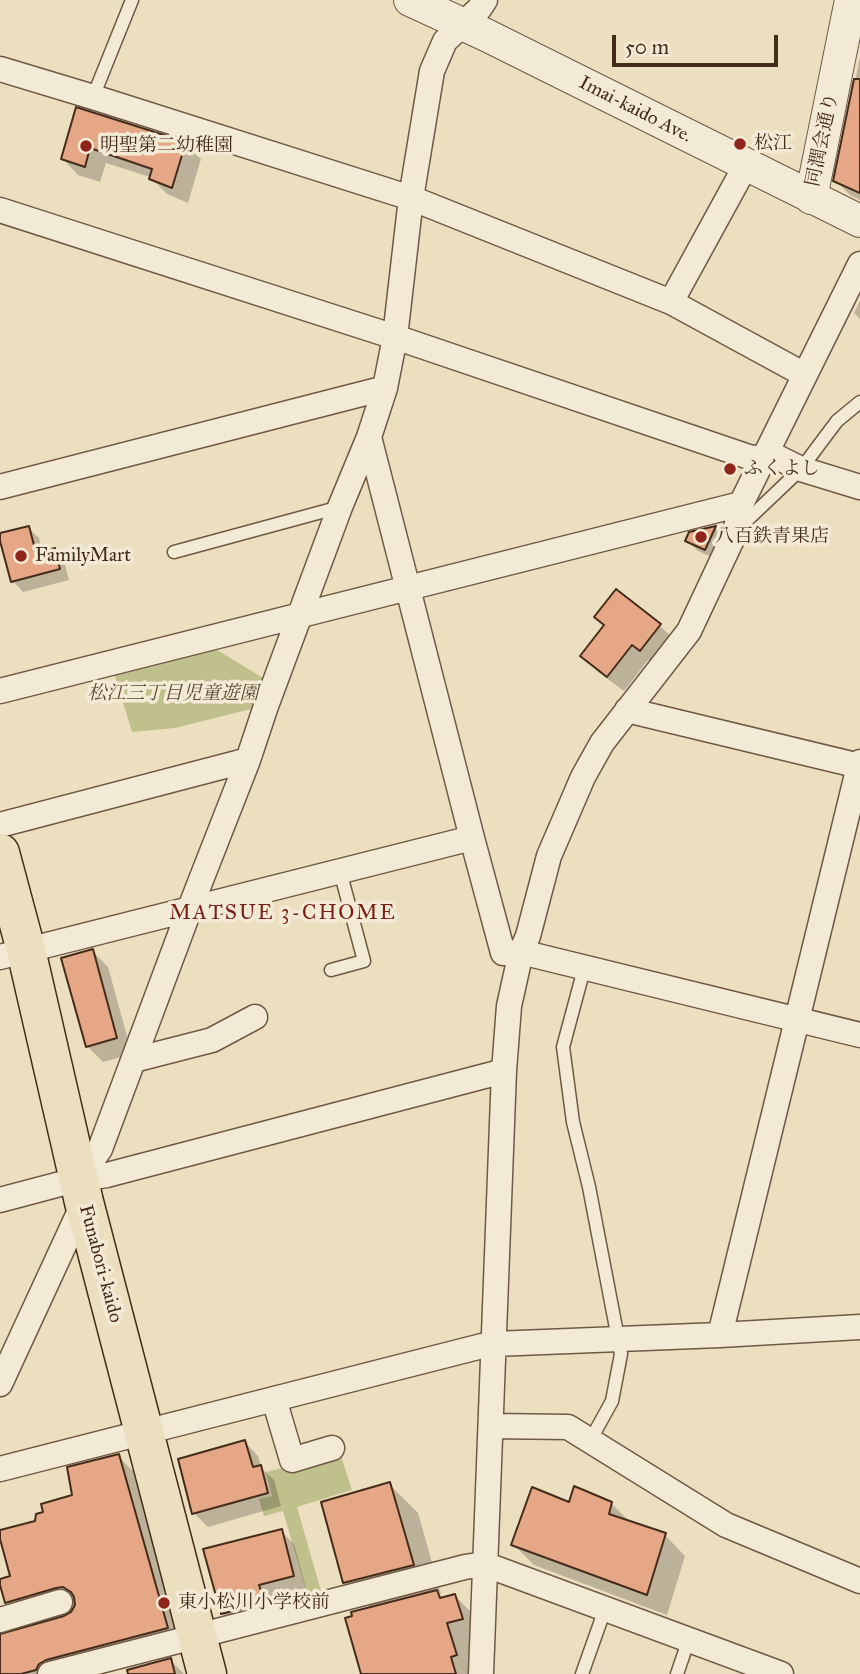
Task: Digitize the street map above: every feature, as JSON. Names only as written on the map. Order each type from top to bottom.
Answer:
[{"type":"main road","name":"Funabori-kaido","points":[[0,853],[13,954],[81,1191],[206,1674]]},
{"type":"street","name":"Imai-kaido Ave.","points":[[410,0],[860,221]]},
{"type":"street","points":[[0,1384],[100,1149],[248,760],[340,507],[369,437],[385,388],[394,337],[411,198],[432,71],[445,41],[485,0]]},
{"type":"street","name":"同潤会通り","points":[[811,198],[851,48],[851,0]]},
{"type":"street","points":[[0,69],[411,198],[671,302],[805,375]]},
{"type":"street","points":[[671,302],[746,165]]},
{"type":"street","points":[[0,210],[394,337],[752,458],[775,456],[860,488]]},
{"type":"street","points":[[481,1674],[504,1071],[509,1006],[521,953],[550,856],[583,777],[602,743],[689,631],[735,533],[741,504],[860,264]]},
{"type":"street","points":[[0,487],[385,388]]},
{"type":"street","points":[[369,437],[503,953],[521,953],[860,1035]]},
{"type":"street","points":[[0,691],[741,504]]},
{"type":"street","points":[[627,710],[860,764],[720,1335]]},
{"type":"street","points":[[0,825],[248,760]]},
{"type":"street","points":[[13,954],[472,838]]},
{"type":"street","points":[[134,1060],[212,1040],[255,1017]]},
{"type":"street","points":[[0,1199],[81,1191],[107,1175],[504,1071]]},
{"type":"street","points":[[0,1469],[472,1347],[860,1328]]},
{"type":"street","points":[[274,1399],[292,1460],[332,1448]]},
{"type":"street","points":[[491,1426],[568,1427],[726,1525],[860,1581]]},
{"type":"street","points":[[50,1674],[484,1564],[781,1674]]},
{"type":"street","points":[[0,1620],[60,1602]]},
{"type":"lane","points":[[93,96],[132,0]]},
{"type":"lane","points":[[735,533],[801,468],[837,421],[860,402]]},
{"type":"lane","points":[[174,552],[340,507]]},
{"type":"lane","points":[[331,970],[363,961],[340,871]]},
{"type":"lane","points":[[584,969],[564,1047],[573,1122],[589,1187],[621,1354],[612,1401],[590,1441]]},
{"type":"lane","points":[[582,1674],[605,1609]]},
{"type":"lane","points":[[677,1674],[689,1639]]},
{"type":"green space","name":"松江三丁目児童遊園","points":[[214,648],[268,681],[259,707],[175,728],[132,732],[114,673]]},
{"type":"green space","points":[[340,1453],[352,1490],[297,1507],[323,1598],[309,1601],[283,1511],[264,1516],[259,1499],[272,1496],[266,1472]]},
{"type":"building","points":[[854,79],[860,79],[860,193],[833,181]]},
{"type":"building","points":[[76,107],[186,142],[172,188],[149,179],[152,169],[90,148],[85,167],[61,159]]},
{"type":"building","points":[[29,526],[36,553],[55,548],[60,569],[11,582],[0,533]]},
{"type":"building","points":[[716,526],[705,550],[685,541],[689,532]]},
{"type":"building","points":[[616,589],[661,624],[640,651],[632,645],[607,677],[580,656],[604,625],[594,617]]},
{"type":"building","points":[[93,949],[117,1038],[86,1047],[61,958]]},
{"type":"building","points":[[245,1440],[253,1467],[261,1465],[268,1493],[192,1514],[178,1459]]},
{"type":"building","points":[[119,1454],[168,1628],[46,1660],[39,1664],[36,1670],[21,1674],[0,1674],[0,1634],[64,1616],[71,1612],[75,1605],[71,1592],[63,1587],[5,1603],[0,1579],[10,1576],[0,1530],[35,1521],[36,1514],[43,1512],[41,1504],[72,1495],[67,1467]]},
{"type":"building","points":[[390,1482],[414,1565],[343,1583],[321,1502]]},
{"type":"building","points":[[574,1486],[612,1502],[609,1514],[666,1533],[647,1595],[511,1545],[532,1487],[569,1502]]},
{"type":"building","points":[[282,1529],[294,1576],[259,1585],[265,1603],[221,1614],[203,1549]]},
{"type":"building","points":[[437,1590],[440,1598],[455,1594],[463,1619],[447,1623],[457,1655],[451,1657],[456,1674],[361,1674],[345,1618],[352,1616],[351,1612]]},
{"type":"building","points":[[171,1658],[175,1674],[128,1674],[127,1670]]},
{"type":"place","name":"松江","points":[[740,144]]},
{"type":"place","name":"明聖第二幼稚園","points":[[86,146]]},
{"type":"place","name":"ふくよし","points":[[730,469]]},
{"type":"place","name":"八百鉄青果店","points":[[701,537]]},
{"type":"place","name":"FamilyMart","points":[[21,556]]},
{"type":"place","name":"東小松川小学校前","points":[[164,1603]]},
{"type":"district","name":"MATSUE 3-CHOME","points":[[283,914]]}]
